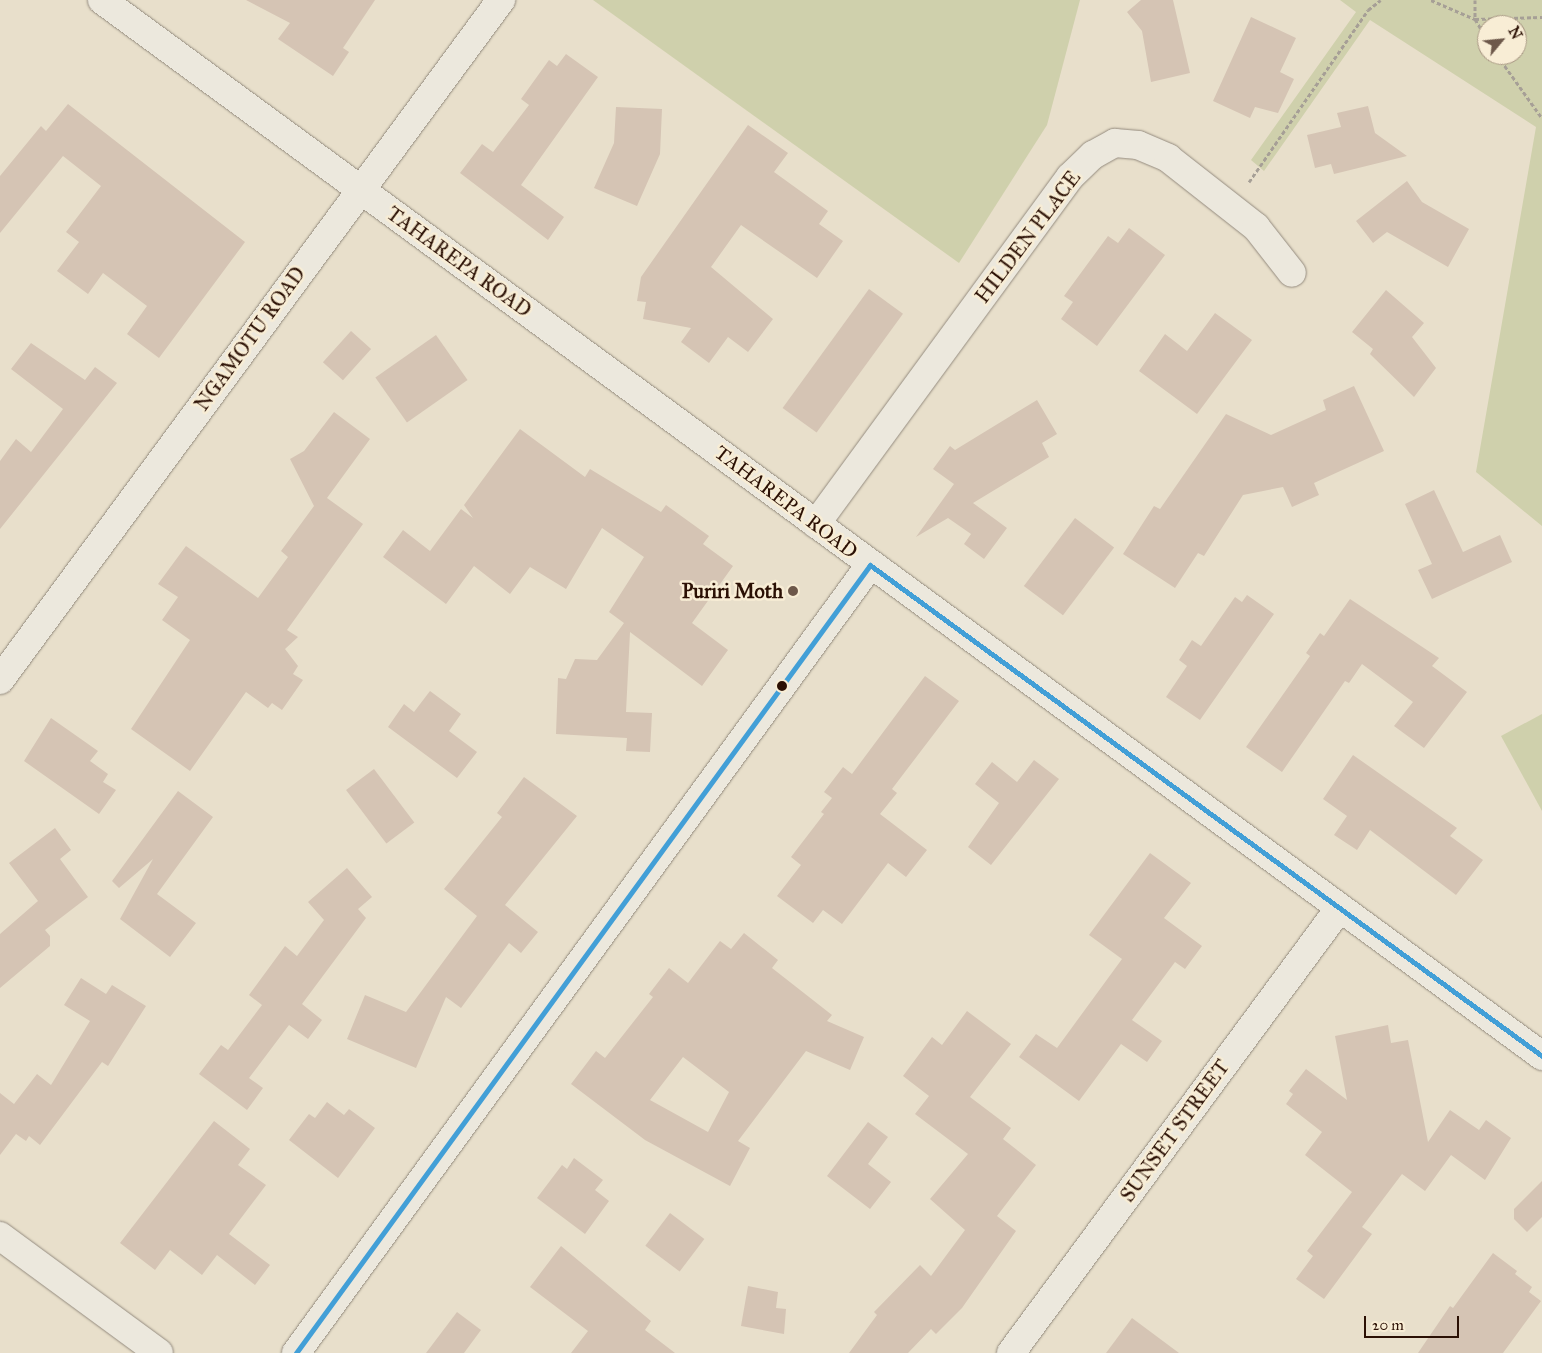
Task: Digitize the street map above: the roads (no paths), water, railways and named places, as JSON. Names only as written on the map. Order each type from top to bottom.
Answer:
[{"type":"street","name":"TAHAREPA ROAD","points":[[102,0],[1339,909],[1542,1056]]},
{"type":"street","name":"NGAMOTU ROAD","points":[[0,680],[501,0]]},
{"type":"street","name":"HILDEN PLACE","points":[[816,524],[1070,177],[1093,155],[1115,143],[1138,145],[1168,158],[1256,227],[1292,273]]},
{"type":"street","points":[[296,1353],[870,565]]},
{"type":"street","name":"SUNSET STREET","points":[[1011,1353],[1339,909]]},
{"type":"street","points":[[0,1236],[159,1353]]},
{"type":"place","name":"Puriri Moth","points":[[793,591]]}]
